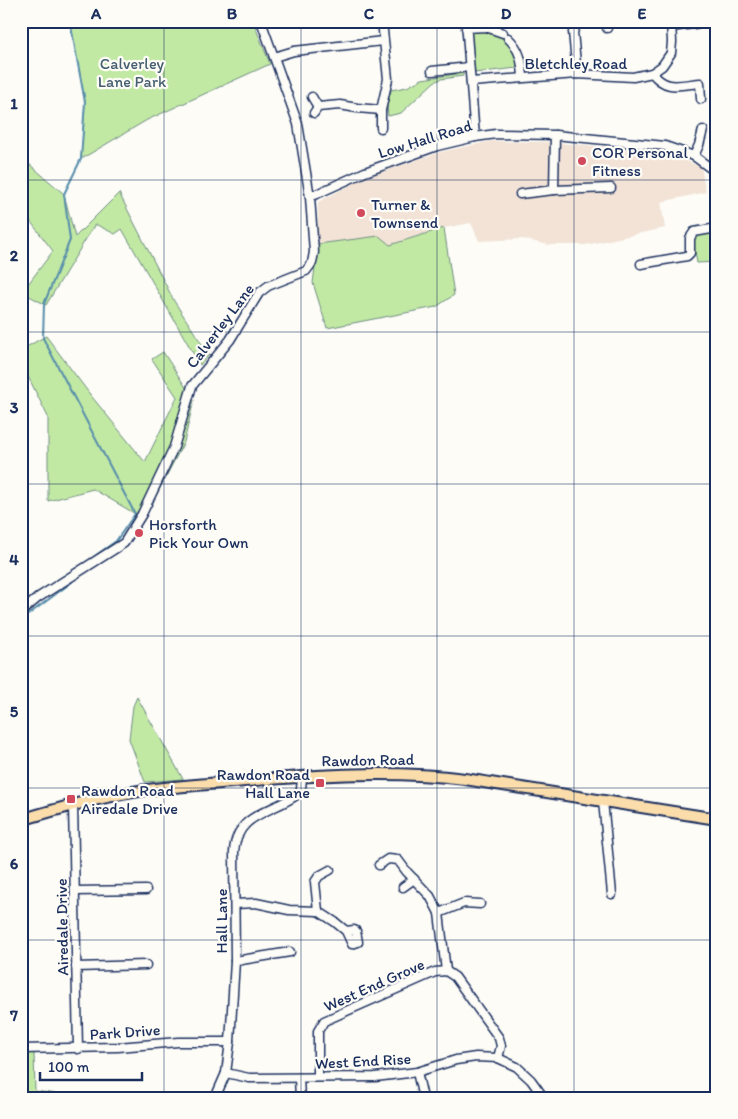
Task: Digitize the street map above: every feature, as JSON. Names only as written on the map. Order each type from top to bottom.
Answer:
[{"type":"main road","name":"Rawdon Road","points":[[21,820],[73,805],[142,791],[302,777],[373,773],[438,776],[503,784],[717,819]]},
{"type":"street","name":"Calverley Lane","points":[[21,612],[39,598],[124,544],[142,514],[174,447],[192,386],[230,340],[259,293],[268,286],[306,271],[312,263],[314,252],[310,197],[298,124],[261,21]]},
{"type":"street","points":[[381,128],[381,110],[388,79],[382,21]]},
{"type":"street","points":[[577,74],[573,32],[578,21]]},
{"type":"street","points":[[701,98],[700,83],[666,85],[658,80],[652,72],[662,66],[671,53],[671,24],[717,21]]},
{"type":"street","points":[[475,137],[466,25],[486,27],[505,35],[516,46],[521,57],[522,77]]},
{"type":"street","points":[[274,57],[294,51],[383,42]]},
{"type":"street","points":[[432,71],[469,67]]},
{"type":"street","name":"Bletchley Road","points":[[471,82],[577,74],[633,77],[652,72]]},
{"type":"street","points":[[312,97],[316,110],[340,104],[381,110]]},
{"type":"street","points":[[694,156],[699,145],[702,130]]},
{"type":"street","name":"Low Hall Road","points":[[310,197],[365,172],[437,146],[496,134],[555,135],[665,146],[694,156],[717,173]]},
{"type":"street","points":[[554,190],[555,135]]},
{"type":"street","points":[[520,194],[554,190],[611,188]]},
{"type":"street","points":[[717,196],[717,206]]},
{"type":"street","points":[[640,264],[687,256],[690,252],[690,238],[694,232],[717,228]]},
{"type":"street","name":"Hall Lane","points":[[215,1098],[226,1073],[230,1042],[235,961],[234,852],[237,833],[248,822],[298,794],[301,790],[302,777]]},
{"type":"street","points":[[603,800],[612,894]]},
{"type":"street","name":"Airedale Drive","points":[[73,805],[78,1049]]},
{"type":"street","points":[[379,865],[388,859],[395,859],[430,896],[439,913],[446,971]]},
{"type":"street","points":[[318,911],[316,879],[330,870]]},
{"type":"street","points":[[403,887],[414,879]]},
{"type":"street","points":[[75,892],[146,890]]},
{"type":"street","points":[[235,904],[256,903],[289,910],[318,911],[346,932]]},
{"type":"street","points":[[439,913],[464,903],[480,904]]},
{"type":"street","points":[[235,961],[290,952]]},
{"type":"street","points":[[76,967],[146,965]]},
{"type":"street","name":"West End Grove","points":[[318,1077],[318,1031],[324,1021],[435,972],[446,971],[455,977],[499,1038],[501,1046],[498,1058]]},
{"type":"street","name":"Park Drive","points":[[21,1049],[78,1049],[178,1042],[230,1042]]},
{"type":"street","name":"West End Rise","points":[[226,1073],[249,1078],[374,1077],[417,1072],[456,1060],[476,1057],[498,1058],[517,1067],[531,1080],[544,1098]]},
{"type":"street","points":[[417,1072],[423,1098]]},
{"type":"street","points":[[300,1078],[300,1098]]},
{"type":"shaded area","points":[[492,141],[548,142],[665,152],[701,167],[706,192],[661,202],[665,228],[586,245],[549,245],[522,239],[479,241],[471,223],[444,228],[390,245],[379,237],[318,244],[318,202],[362,179],[440,152]]},
{"type":"green space","name":"Calverley Lane Park","points":[[70,21],[253,21],[270,64],[147,120],[81,159],[85,102]]},
{"type":"green space","points":[[480,29],[502,37],[507,41],[514,52],[517,68],[474,73],[470,30]]},
{"type":"green space","points":[[463,73],[463,76],[441,79],[434,82],[401,113],[388,116],[387,105],[391,90],[407,87],[422,79]]},
{"type":"green space","points":[[21,157],[64,194],[75,237],[119,193],[174,301],[209,355],[200,365],[122,229],[115,234],[95,224],[46,305],[22,292],[53,251],[21,209]]},
{"type":"green space","points":[[444,228],[454,295],[436,307],[327,328],[313,283],[318,244],[379,236],[390,245]]},
{"type":"green space","points":[[714,231],[717,239],[717,262],[697,263],[693,240],[695,235]]},
{"type":"green space","points":[[46,336],[92,397],[145,462],[177,397],[152,359],[163,352],[194,400],[184,442],[144,519],[93,489],[48,501],[48,417],[21,362],[21,350]]},
{"type":"green space","points":[[137,697],[183,779],[145,782],[129,739],[133,706]]},
{"type":"green space","points":[[21,1052],[34,1053],[35,1091],[72,1096],[72,1098],[21,1098]]},
{"type":"waterway","points":[[70,21],[85,102],[81,159],[64,194],[70,240],[44,304],[43,338],[135,514],[116,541],[75,570]]},
{"type":"waterway","points":[[21,620],[72,582]]},
{"type":"place","name":"COR Personal Fitness","points":[[582,161]]},
{"type":"place","name":"Turner & Townsend","points":[[361,213]]},
{"type":"place","name":"Horsforth Pick Your Own","points":[[139,533]]},
{"type":"place","name":"Rawdon Road Hall Lane","points":[[320,783]]},
{"type":"place","name":"Rawdon Road Airedale Drive","points":[[71,799]]}]
